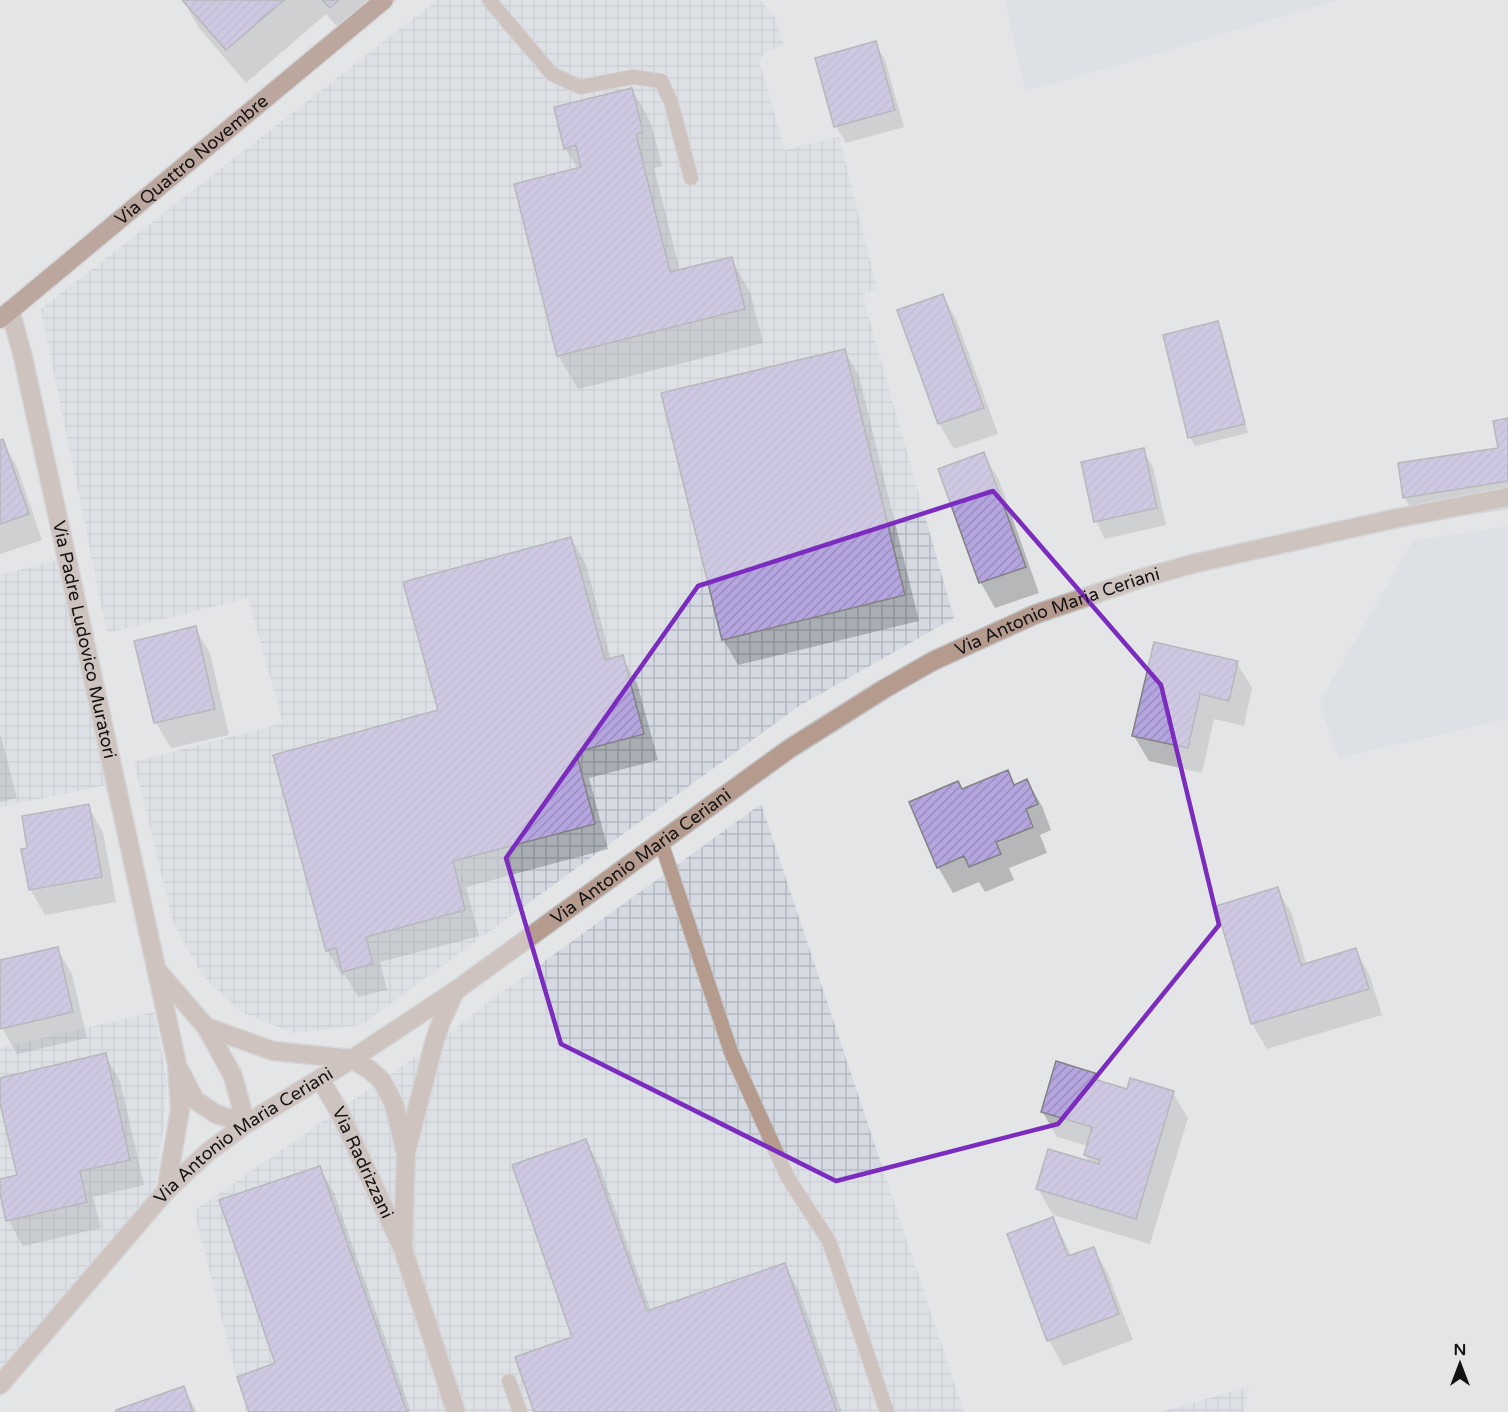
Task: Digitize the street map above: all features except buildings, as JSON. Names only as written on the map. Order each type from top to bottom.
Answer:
[{"type":"main road","name":"Via Quattro Novembre","points":[[5,314],[384,0]]},
{"type":"street","name":"Via Padre Ludovico Muratori","points":[[5,314],[22,353],[177,1064],[180,1110],[166,1191]]},
{"type":"street","name":"Via Antonio Maria Ceriani","points":[[0,1384],[166,1191],[208,1152],[246,1124],[352,1059],[455,990],[836,718],[913,672],[984,637],[1078,598],[1142,578],[1196,563],[1393,519],[1508,497]]},
{"type":"street","name":"Via Padre Ludovico Muratori","points":[[155,968],[206,1027],[233,1076],[246,1124]]},
{"type":"street","name":"Via Radrizzani","points":[[403,1249],[406,1152],[434,1043],[455,990]]},
{"type":"street","name":"Via Padre Ludovico Muratori","points":[[206,1027],[273,1051],[352,1059]]},
{"type":"street","name":"Via Radrizzani","points":[[352,1059],[382,1081],[394,1104],[406,1152]]},
{"type":"street","name":"Via Padre Ludovico Muratori","points":[[177,1064],[195,1100],[216,1114],[246,1124]]},
{"type":"street","name":"Via Radrizzani","points":[[320,1078],[339,1111],[403,1249],[456,1412]]},
{"type":"lane","points":[[489,0],[552,74],[580,87],[633,76],[661,81],[671,102],[691,178]]},
{"type":"lane","points":[[661,842],[731,1052],[788,1178],[829,1241],[887,1412]]},
{"type":"lane","points":[[509,1381],[520,1412]]},
{"type":"highlighted area","points":[[993,491],[1161,685],[1219,925],[1058,1124],[836,1181],[561,1044],[506,858],[698,586]]},
{"type":"shaded area","points":[[437,0],[760,0],[775,17],[784,46],[765,51],[759,61],[785,150],[839,137],[877,289],[862,294],[954,618],[799,706],[361,1025],[293,1033],[241,1012],[203,976],[173,922],[134,762],[283,723],[248,598],[107,633],[41,309]]},
{"type":"shaded area","points":[[1005,0],[1338,0],[1070,79],[1025,90]]},
{"type":"shaded area","points":[[1508,526],[1508,719],[1339,758],[1319,703],[1413,541]]},
{"type":"shaded area","points":[[57,560],[107,785],[0,807],[0,575]]},
{"type":"shaded area","points":[[761,804],[964,1412],[246,1412],[194,1211],[444,1037],[491,1000]]},
{"type":"shaded area","points":[[154,1012],[167,1080],[155,1188],[0,1372],[0,1048]]},
{"type":"shaded area","points":[[1249,1387],[1244,1412],[1160,1412]]}]
